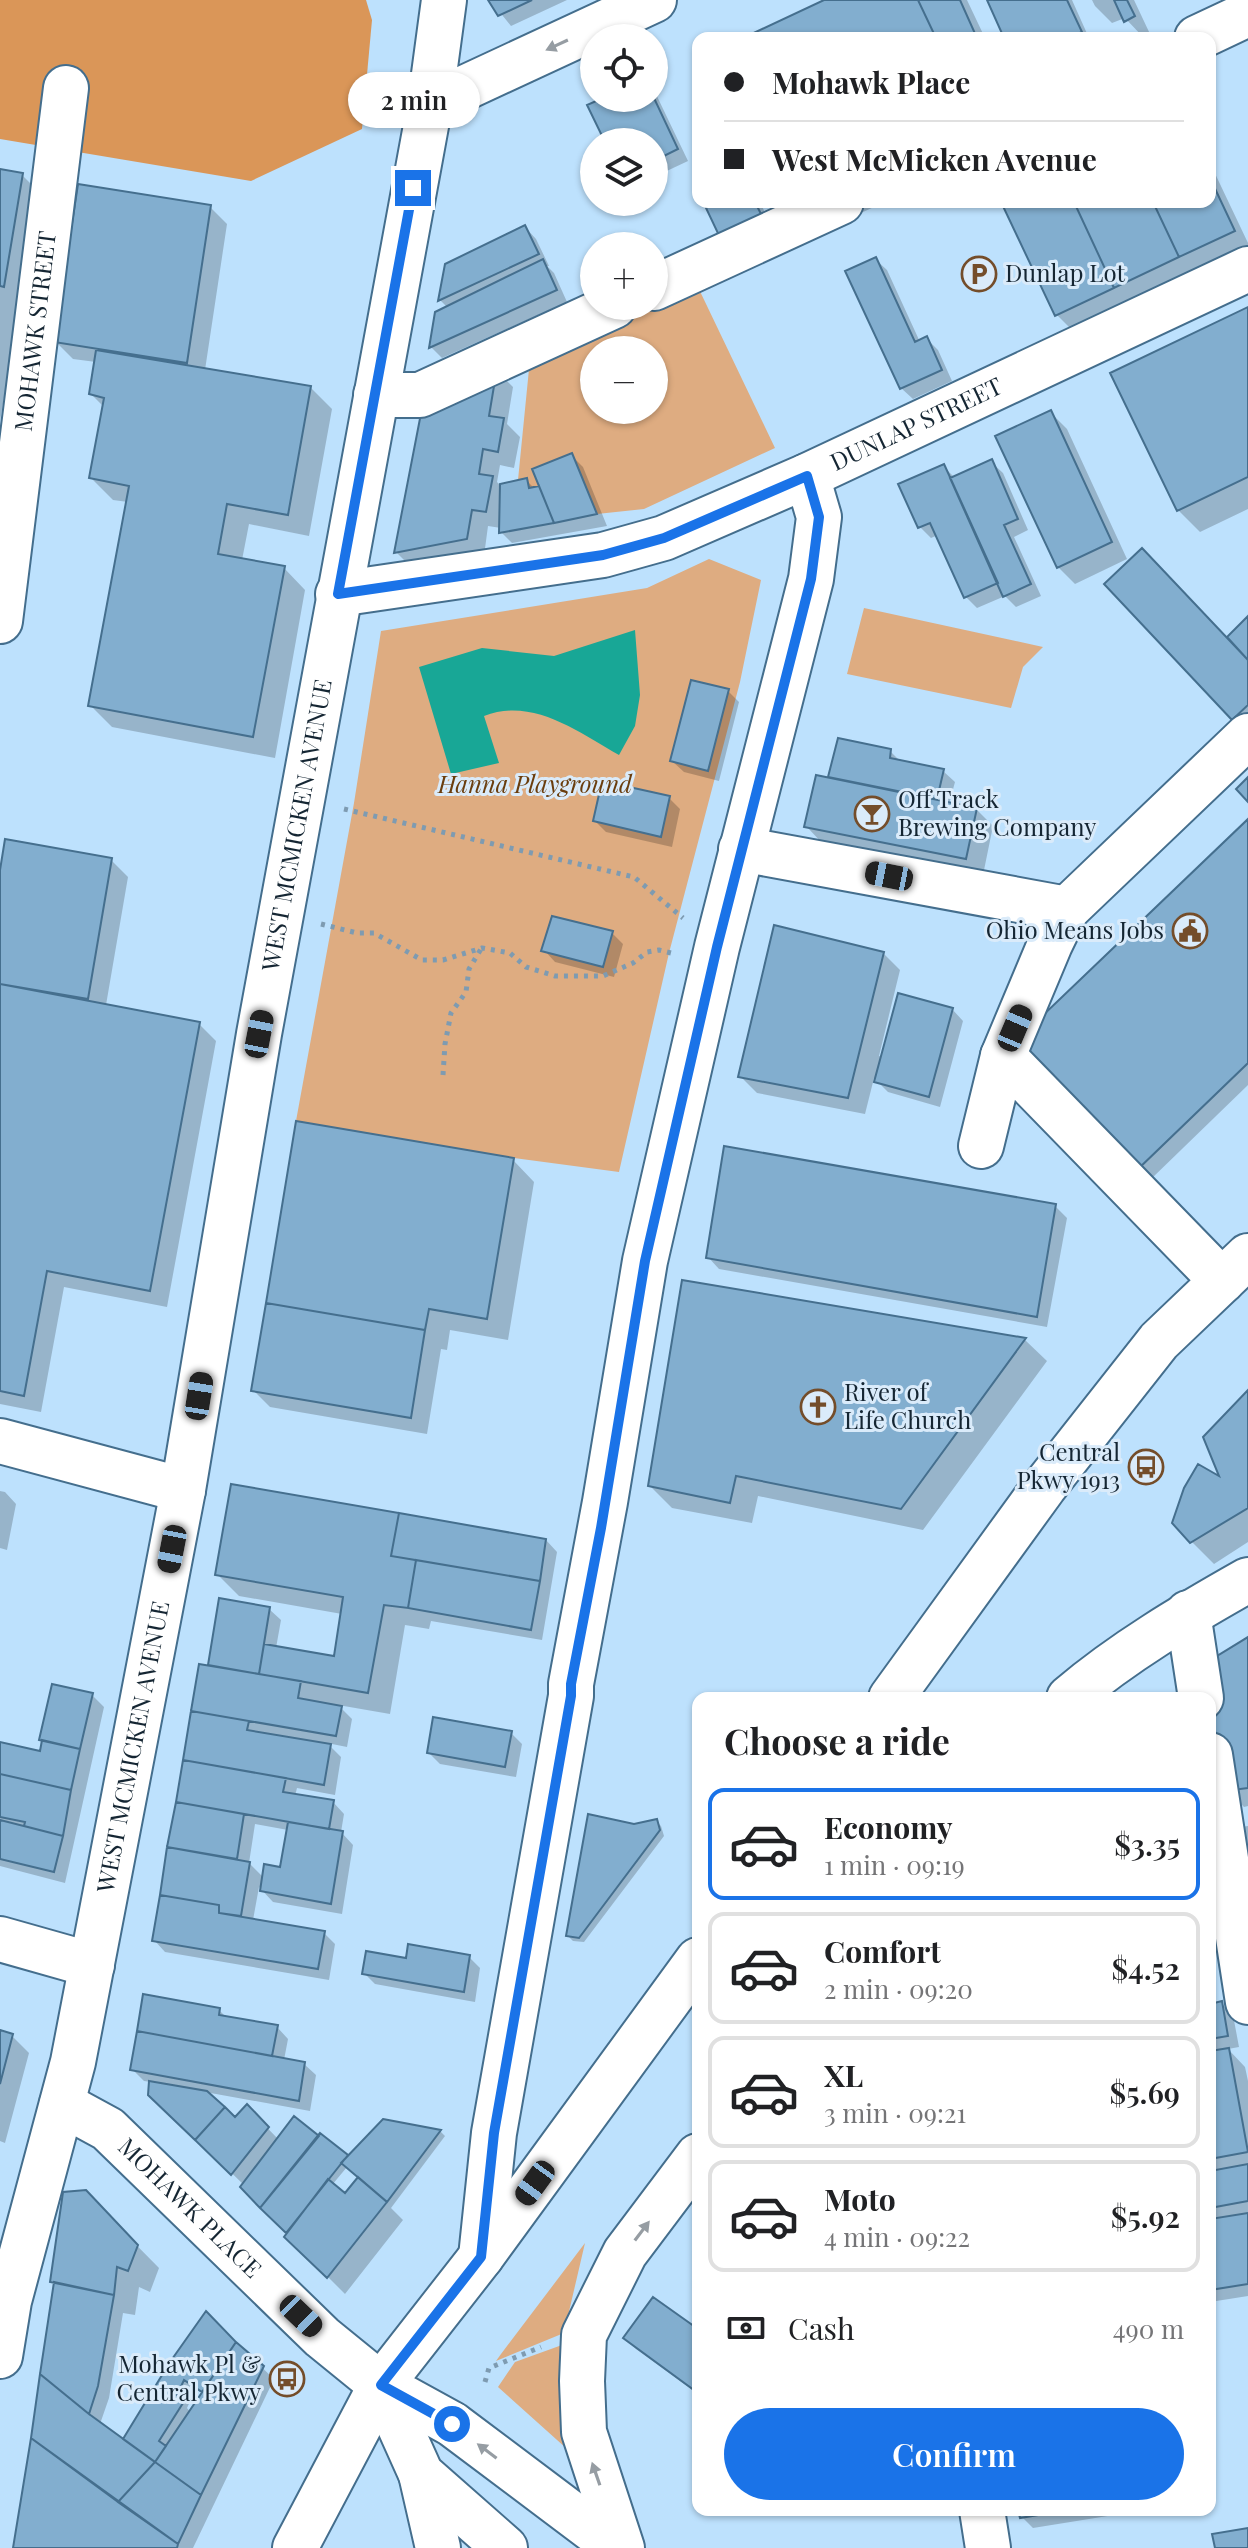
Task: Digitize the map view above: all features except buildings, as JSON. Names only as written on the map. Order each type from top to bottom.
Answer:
[{"type":"street","name":"WEST MCMICKEN AVENUE","points":[[0,2356],[4,2301],[62,2104],[92,1965],[183,1490],[259,1034],[430,104],[444,0]]},
{"type":"street","points":[[430,104],[654,0]]},
{"type":"street","points":[[1210,32],[1248,14]]},
{"type":"street","name":"MOHAWK STREET","points":[[0,621],[66,88]]},
{"type":"street","points":[[668,282],[828,208]]},
{"type":"street","name":"DUNLAP STREET","points":[[338,594],[603,555],[664,538],[807,476],[1248,269]]},
{"type":"street","points":[[376,395],[420,395],[583,320]]},
{"type":"street","points":[[481,2257],[496,2120],[645,1261],[717,947],[811,579],[819,517],[807,476]]},
{"type":"street","points":[[981,1146],[1003,1056],[1067,909],[1248,736]]},
{"type":"street","points":[[741,849],[1067,909]]},
{"type":"street","points":[[895,1692],[1044,1487],[1159,1341],[1235,1268],[1003,1056]]},
{"type":"street","points":[[0,1441],[183,1490]]},
{"type":"street","points":[[1076,1692],[1188,1613],[1248,1580]]},
{"type":"street","points":[[1188,1613],[1200,1692]]},
{"type":"street","points":[[1216,1794],[1248,2002]]},
{"type":"street","points":[[0,1939],[92,1965]]},
{"type":"street","points":[[295,2548],[381,2385],[481,2257],[692,1968]]},
{"type":"street","name":"MOHAWK PLACE","points":[[62,2104],[108,2129],[322,2337],[381,2385],[452,2424],[619,2548]]},
{"type":"street","points":[[619,2548],[584,2432],[584,2335],[625,2253],[692,2164]]},
{"type":"street","name":"MOHAWK PLACE","points":[[381,2385],[421,2474],[505,2548]]},
{"type":"street","points":[[421,2474],[438,2548]]},
{"type":"street","points":[[983,2516],[988,2548]]},
{"type":"path","points":[[303,799],[634,877],[717,947]]},
{"type":"path","points":[[281,919],[332,925],[357,933],[374,933],[422,960],[443,960],[482,948],[510,953],[526,967],[555,976],[603,976],[633,963],[647,952],[659,950],[669,953],[717,947]]},
{"type":"path","points":[[443,1075],[451,1013],[466,992],[469,969],[482,948]]},
{"type":"path","points":[[485,2382],[489,2368],[559,2339],[584,2335]]},
{"type":"green space","points":[[696,283],[775,448],[644,509],[597,514],[572,453],[532,469],[539,486],[529,488],[527,478],[518,480],[530,359],[580,336],[580,424],[668,424],[668,336],[580,336],[615,320],[668,320],[668,296]]},
{"type":"green space","name":"Hanna Playground","points":[[709,559],[761,580],[740,682],[669,953],[619,1172],[514,1158],[296,1121],[354,803],[381,631],[647,588]]},
{"type":"green space","points":[[864,608],[1043,647],[1023,667],[1011,708],[847,674]]},
{"type":"green space","points":[[585,2243],[564,2333],[496,2361],[501,2354]]},
{"type":"green space","points":[[562,2345],[576,2457],[498,2387],[515,2362]]},
{"type":"shaded area","points":[[0,0],[366,0],[372,20],[362,129],[251,181],[0,139]]},
{"type":"shaded area","points":[[635,630],[640,695],[635,726],[619,755],[554,720],[520,711],[502,711],[484,716],[499,763],[451,774],[419,667],[482,648],[554,656]]},
{"type":"place","name":"Dunlap Lot","points":[[979,274]]},
{"type":"place","name":"Off Track Brewing Company","points":[[872,814]]},
{"type":"place","name":"Ohio Means Jobs","points":[[1190,931]]},
{"type":"place","name":"River of Life Church","points":[[818,1407]]},
{"type":"place","name":"Central Pkwy 1913","points":[[1146,1467]]},
{"type":"place","name":"Mohawk Pl & Central Pkwy","points":[[287,2379]]},
{"type":"route","points":[[413,188],[338,594],[603,555],[664,538],[807,476],[819,517],[811,579],[717,947],[645,1261],[494,2133],[481,2257],[381,2385],[452,2424]]}]
